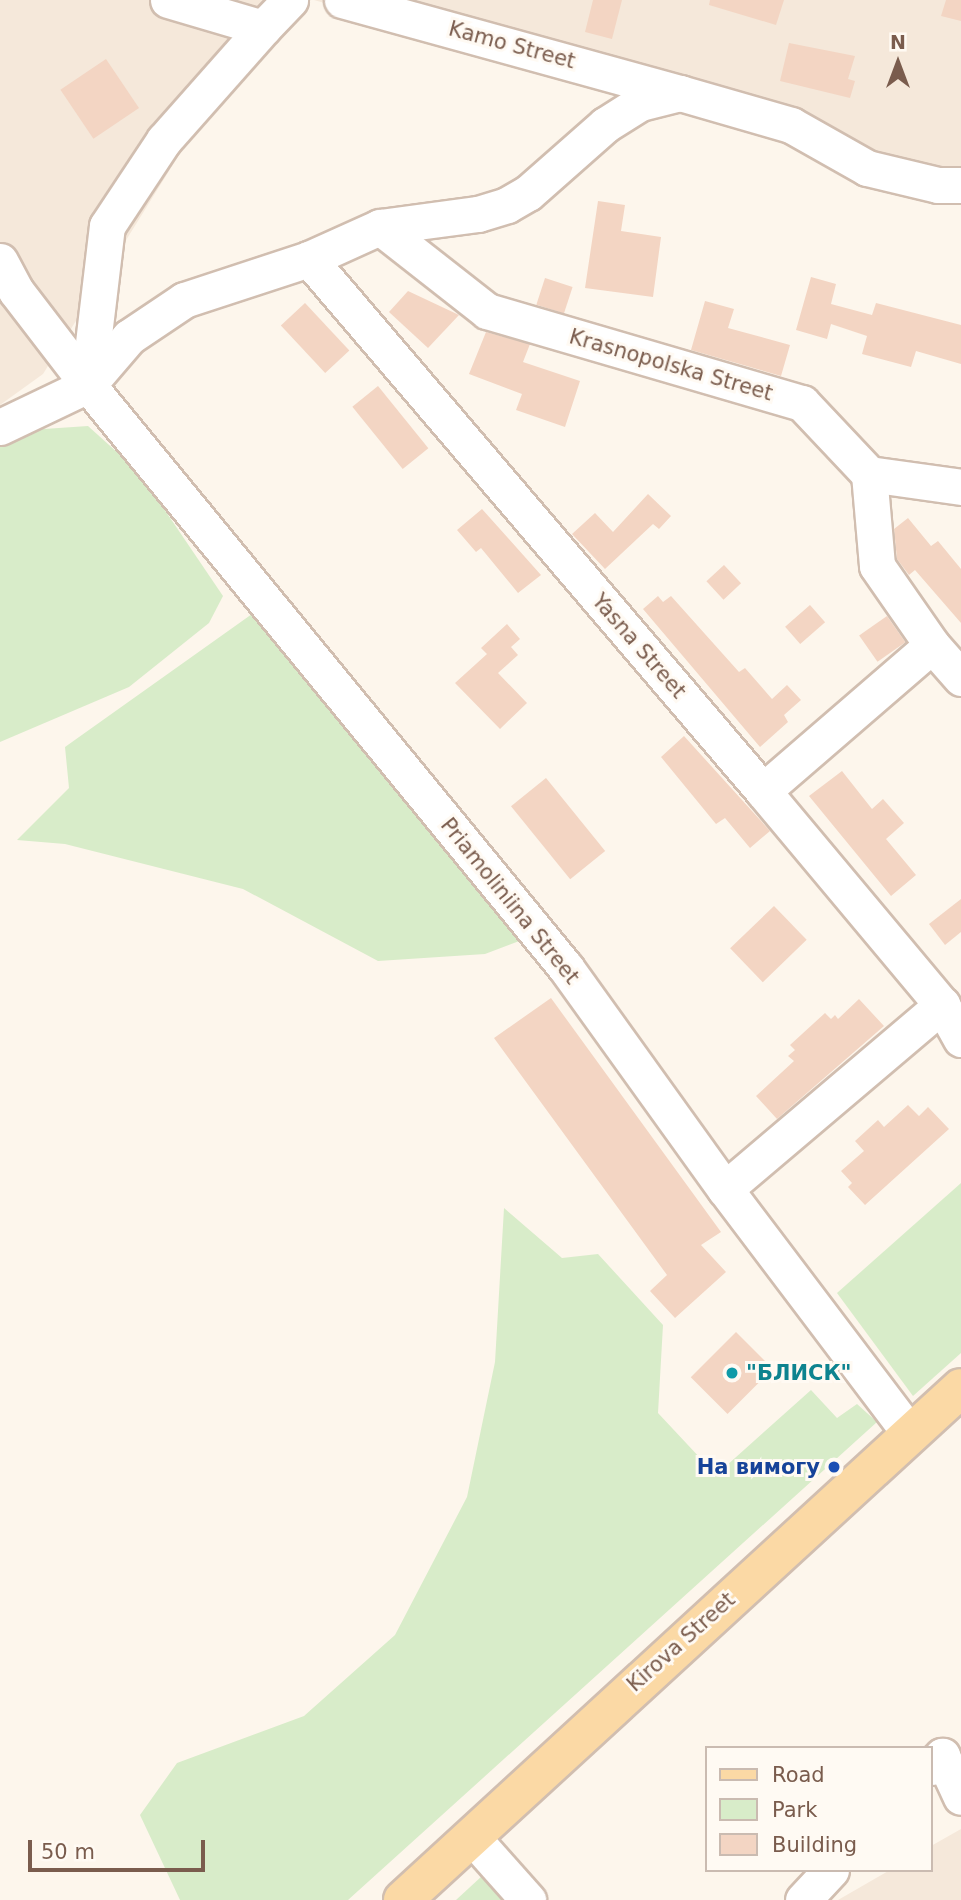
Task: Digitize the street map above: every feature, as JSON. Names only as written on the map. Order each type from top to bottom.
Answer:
[{"type":"main road","name":"Kirova Street","points":[[403,1900],[961,1388]]},
{"type":"street","points":[[168,0],[263,28]]},
{"type":"street","points":[[88,385],[107,226],[164,141],[290,0]]},
{"type":"street","name":"Kamo Street","points":[[342,0],[792,125],[867,168],[938,185],[961,185]]},
{"type":"street","points":[[0,427],[88,385],[129,337],[184,300],[309,259],[380,228],[478,215],[507,205],[528,193],[605,125],[640,103],[680,93]]},
{"type":"street","name":"Krasnopolska Street","points":[[380,228],[486,311],[802,403],[869,474]]},
{"type":"street","name":"Yasna Street","points":[[309,259],[763,790],[942,1005],[961,1039]]},
{"type":"street","name":"Priamoliniina Street","points":[[0,261],[16,291],[88,385],[566,968],[724,1189],[911,1435]]},
{"type":"street","points":[[961,487],[869,474],[877,566],[932,645],[961,678]]},
{"type":"street","points":[[763,790],[932,645]]},
{"type":"street","points":[[724,1189],[942,1005]]},
{"type":"street","points":[[933,1765],[942,1756],[961,1797]]},
{"type":"street","points":[[471,1836],[528,1900]]},
{"type":"street","points":[[803,1900],[829,1872]]},
{"type":"shaded area","points":[[0,0],[275,0],[43,374],[0,405]]},
{"type":"shaded area","points":[[314,0],[961,0],[961,183]]},
{"type":"shaded area","points":[[961,1829],[961,1900],[838,1900],[887,1872],[933,1872],[933,1845]]},
{"type":"green space","points":[[88,426],[139,472],[223,596],[209,623],[129,687],[0,742],[0,432]]},
{"type":"green space","points":[[252,614],[272,623],[530,937],[485,954],[378,961],[243,889],[65,844],[17,840],[69,788],[65,747]]},
{"type":"green space","points":[[961,1183],[961,1353],[913,1396],[837,1293]]},
{"type":"green space","points":[[504,1208],[562,1258],[598,1254],[663,1325],[658,1413],[716,1475],[811,1390],[837,1418],[857,1404],[877,1422],[348,1900],[180,1900],[140,1815],[177,1763],[304,1716],[395,1635],[467,1497],[495,1362]]},
{"type":"green space","points":[[482,1876],[504,1900],[456,1900]]},
{"type":"building","points":[[593,0],[622,0],[612,39],[585,32]]},
{"type":"building","points":[[710,0],[784,0],[776,25],[709,5]]},
{"type":"building","points":[[946,0],[961,0],[961,21],[941,16]]},
{"type":"building","points":[[789,43],[855,56],[848,79],[855,81],[850,98],[780,81]]},
{"type":"building","points":[[106,59],[139,108],[93,139],[60,90]]},
{"type":"building","points":[[598,201],[625,205],[621,231],[661,237],[653,297],[585,288]]},
{"type":"building","points":[[811,277],[836,284],[831,304],[872,315],[876,303],[961,325],[961,364],[916,351],[911,367],[862,354],[867,336],[831,324],[827,339],[796,330]]},
{"type":"building","points":[[545,278],[573,287],[564,314],[536,305]]},
{"type":"building","points":[[408,291],[459,315],[428,348],[389,312]]},
{"type":"building","points":[[705,301],[734,309],[728,328],[790,345],[781,376],[691,350]]},
{"type":"building","points":[[305,303],[349,351],[325,373],[281,326]]},
{"type":"building","points":[[486,332],[530,344],[523,362],[580,381],[565,427],[516,410],[522,394],[469,374]]},
{"type":"building","points":[[378,386],[428,448],[403,469],[352,407]]},
{"type":"building","points":[[648,494],[671,516],[659,529],[653,524],[605,569],[572,534],[595,513],[613,532]]},
{"type":"building","points":[[482,509],[541,575],[518,593],[481,548],[476,552],[457,530]]},
{"type":"building","points":[[908,518],[931,546],[938,541],[961,569],[961,623],[915,570],[909,575],[897,559],[894,529]]},
{"type":"building","points":[[724,565],[741,583],[723,600],[706,581]]},
{"type":"building","points":[[658,596],[663,602],[671,596],[739,672],[745,668],[772,699],[787,685],[801,700],[784,715],[788,722],[760,747],[643,609]]},
{"type":"building","points":[[810,605],[825,622],[800,644],[785,627]]},
{"type":"building","points":[[887,616],[905,642],[878,662],[859,636]]},
{"type":"building","points":[[507,624],[520,639],[511,647],[518,655],[498,673],[527,703],[500,729],[455,683],[487,654],[481,648]]},
{"type":"building","points":[[684,736],[770,831],[750,848],[725,818],[716,824],[661,757]]},
{"type":"building","points":[[842,771],[872,809],[883,799],[904,823],[886,839],[916,875],[891,896],[809,796]]},
{"type":"building","points":[[546,778],[605,851],[570,879],[511,806]]},
{"type":"building","points":[[961,899],[961,932],[945,945],[929,924]]},
{"type":"building","points":[[774,906],[807,940],[763,982],[730,948]]},
{"type":"building","points":[[551,998],[721,1232],[701,1245],[726,1272],[675,1318],[650,1291],[667,1275],[494,1038]]},
{"type":"building","points":[[859,999],[884,1026],[777,1119],[756,1096],[794,1061],[788,1056],[795,1050],[790,1045],[825,1013],[831,1019],[835,1015],[838,1019]]},
{"type":"building","points":[[908,1105],[919,1116],[928,1107],[949,1129],[865,1205],[848,1187],[852,1183],[841,1171],[864,1151],[855,1141],[878,1120],[884,1127]]},
{"type":"building","name":"\"БЛИСК\"","points":[[736,1332],[773,1369],[728,1414],[691,1377]]},
{"type":"place","name":"\"БЛИСК\"","points":[[732,1373]]},
{"type":"place","name":"На вимогу","points":[[834,1467]]}]
